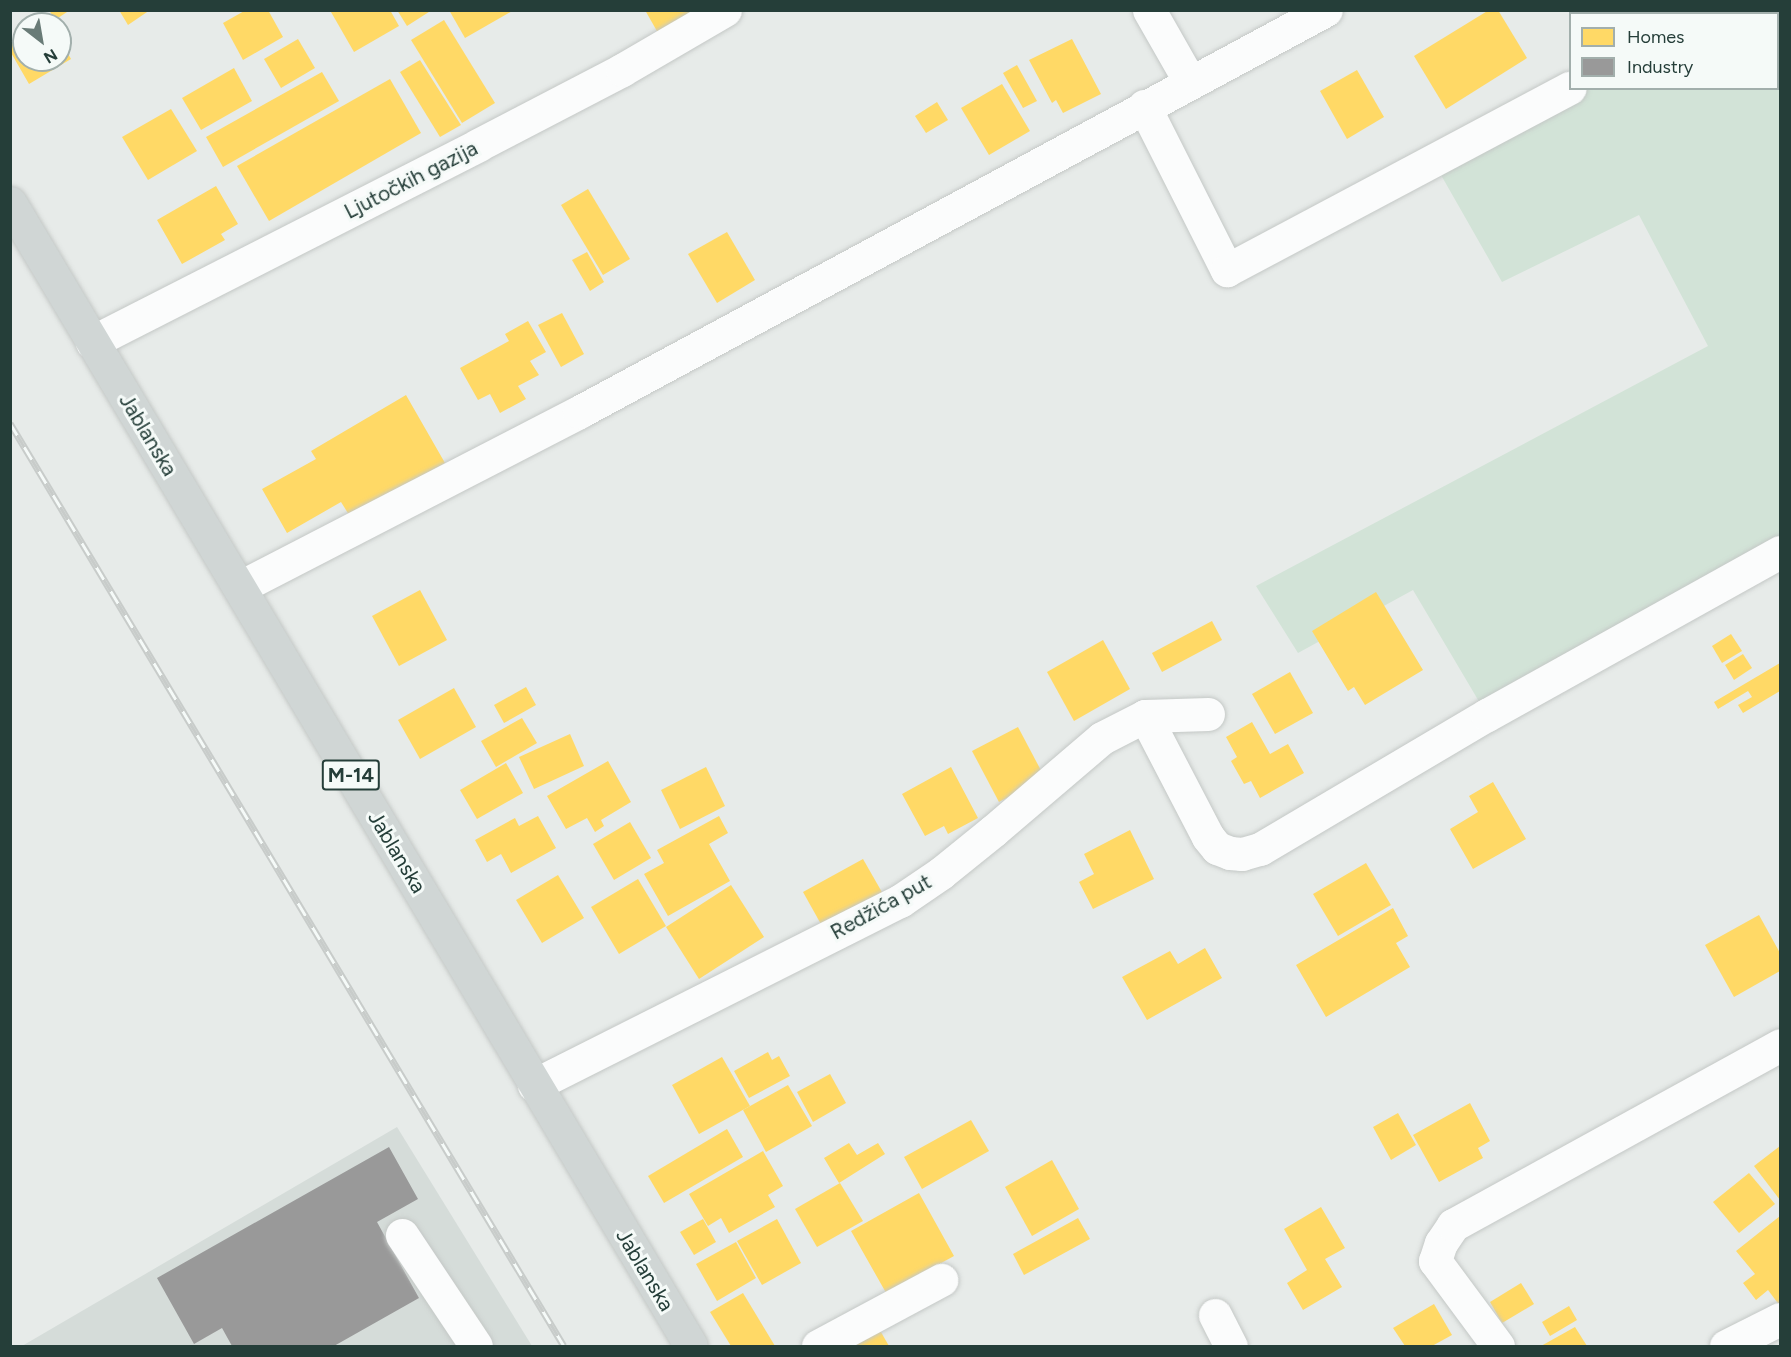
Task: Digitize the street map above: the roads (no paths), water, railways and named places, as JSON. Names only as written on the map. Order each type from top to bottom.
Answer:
[{"type":"main road","name":"Jablanska","points":[[10,203],[691,1347]]},
{"type":"street","name":"Ljutočkih gazija","points":[[92,342],[622,70],[725,10]]},
{"type":"street","points":[[1149,10],[1190,82]]},
{"type":"street","points":[[240,587],[579,412],[1326,10]]},
{"type":"street","points":[[1144,106],[1227,270],[1569,89]]},
{"type":"street","points":[[1145,716],[1208,837],[1217,848],[1230,853],[1242,854],[1260,849],[1487,715],[1780,552]]},
{"type":"street","name":"Redžića put","points":[[534,1085],[900,901],[941,873],[1102,738],[1145,716],[1208,714]]},
{"type":"street","points":[[1498,1347],[1435,1261],[1441,1243],[1453,1225],[1470,1213],[1780,1046]]},
{"type":"street","points":[[402,1235],[476,1347]]},
{"type":"street","points":[[818,1347],[941,1280]]},
{"type":"street","points":[[1215,1315],[1231,1347]]},
{"type":"street","points":[[1726,1347],[1780,1319]]},
{"type":"railway","points":[[10,423],[564,1346]]}]
